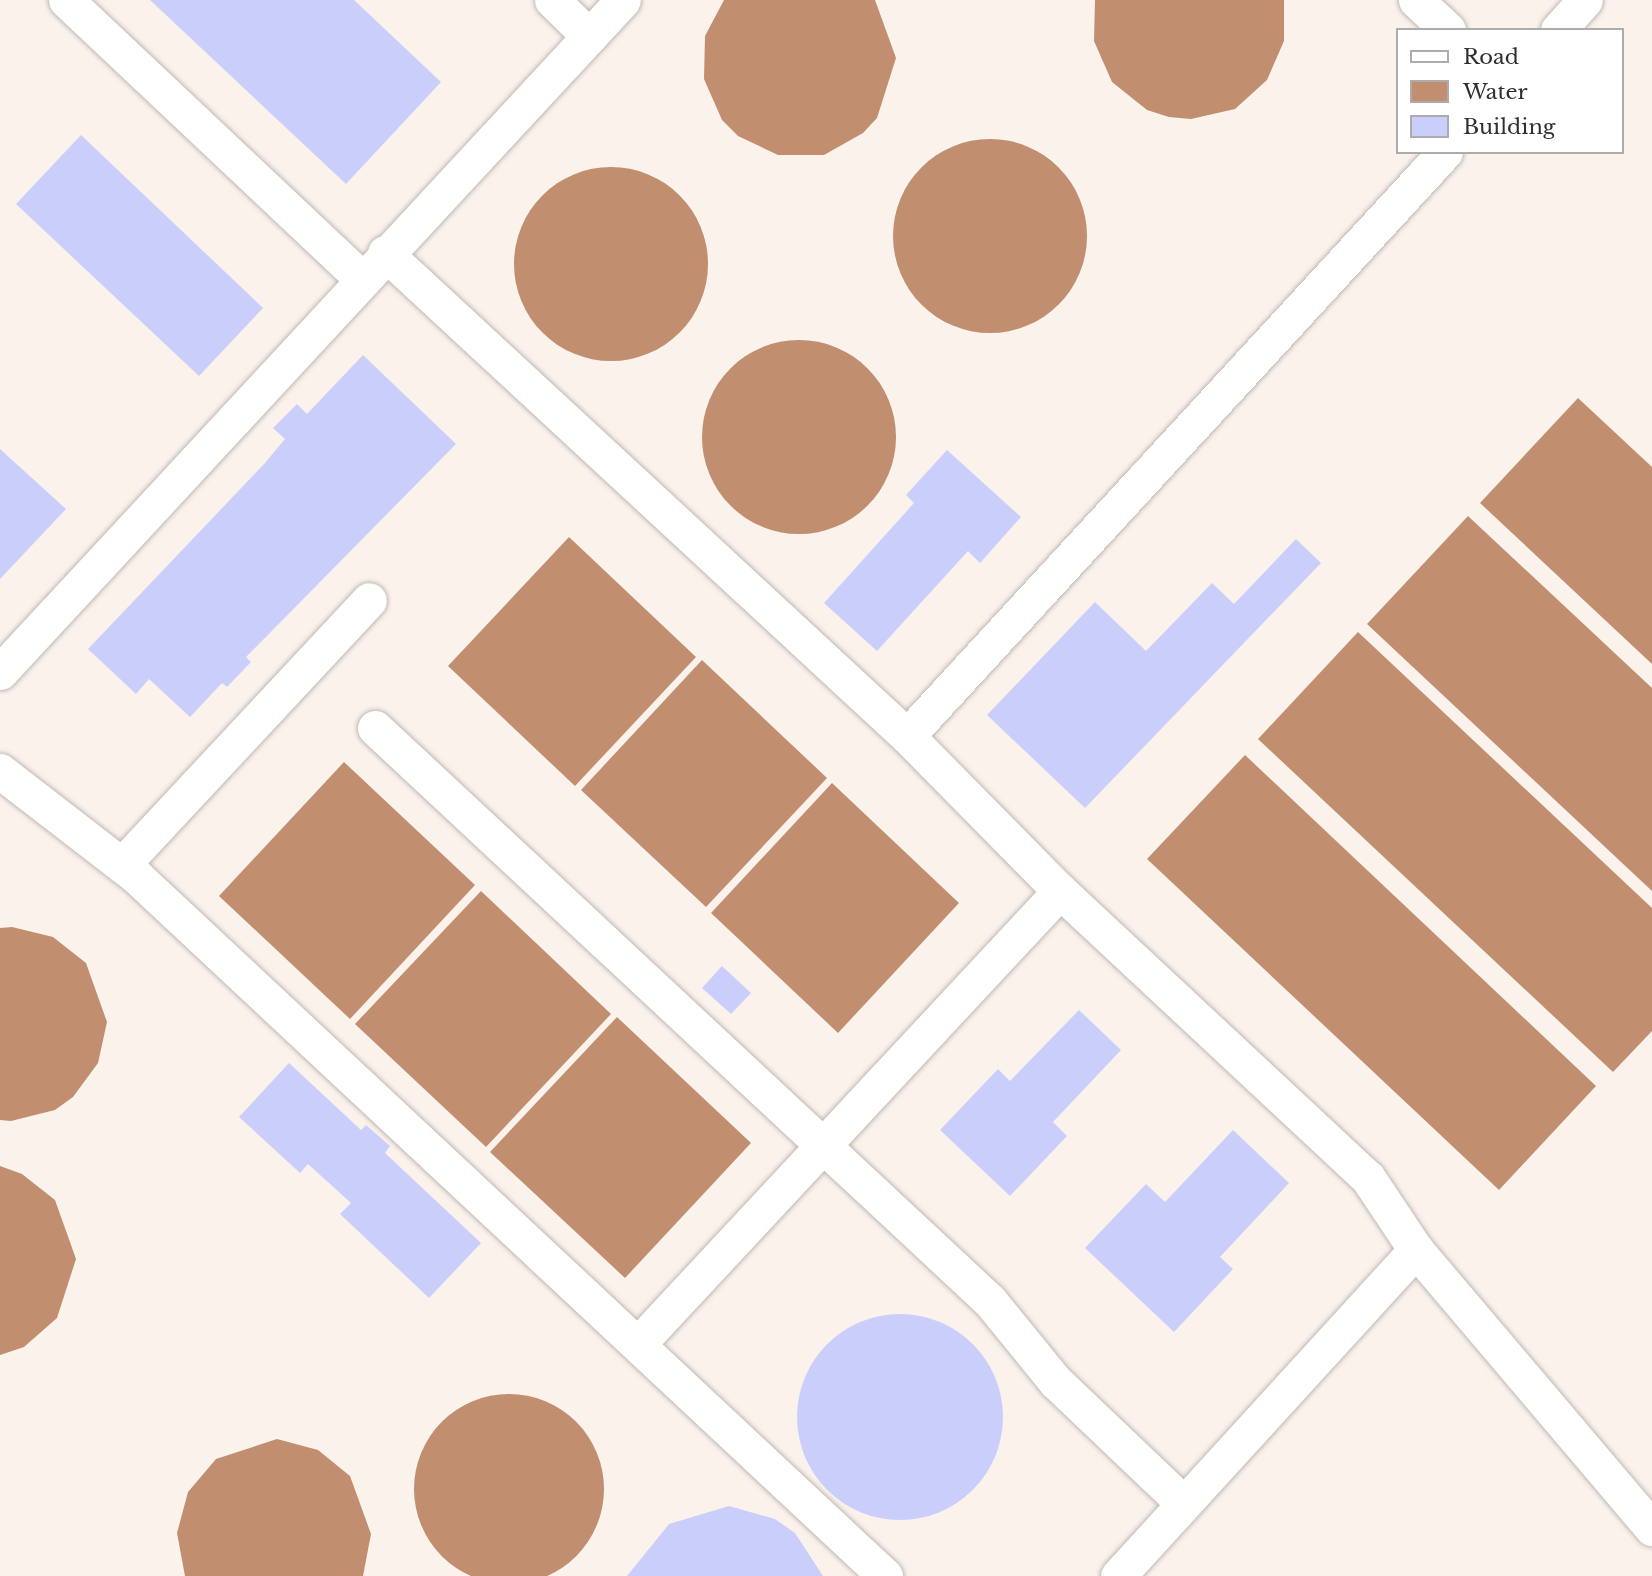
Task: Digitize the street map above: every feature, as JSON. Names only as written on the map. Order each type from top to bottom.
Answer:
[{"type":"lane","points":[[66,0],[361,278]]},
{"type":"lane","points":[[552,0],[589,36]]},
{"type":"lane","points":[[0,671],[361,278],[623,0]]},
{"type":"lane","points":[[1416,0],[1446,28]]},
{"type":"lane","points":[[1560,28],[1585,0]]},
{"type":"lane","points":[[907,736],[1443,154]]},
{"type":"lane","points":[[385,253],[907,736],[1060,891],[1368,1178],[1416,1250],[1652,1528]]},
{"type":"lane","points":[[122,865],[369,600]]},
{"type":"lane","points":[[375,728],[821,1147],[990,1301],[1055,1381],[1185,1504]]},
{"type":"lane","points":[[0,771],[122,865],[885,1576]]},
{"type":"lane","points":[[638,1344],[1060,891]]},
{"type":"lane","points":[[1118,1576],[1416,1250]]},
{"type":"water","points":[[724,0],[875,0],[896,58],[877,118],[863,133],[824,155],[778,155],[738,136],[722,120],[704,79],[705,36]]},
{"type":"water","points":[[1095,0],[1284,0],[1284,41],[1267,80],[1235,109],[1191,119],[1169,117],[1147,110],[1112,82],[1094,41]]},
{"type":"water","points":[[990,139],[1027,147],[1058,168],[1079,199],[1087,236],[1079,273],[1058,304],[1027,325],[990,333],[953,325],[922,304],[901,273],[893,236],[901,199],[922,168],[953,147]]},
{"type":"water","points":[[611,167],[648,175],[679,196],[700,227],[708,264],[700,301],[679,332],[648,353],[611,361],[574,353],[543,332],[522,301],[514,264],[522,227],[543,196],[574,175]]},
{"type":"water","points":[[799,340],[836,348],[867,369],[888,400],[896,437],[888,474],[867,505],[836,526],[799,534],[762,526],[731,505],[710,474],[702,437],[710,400],[731,369],[762,348]]},
{"type":"water","points":[[1578,398],[1652,467],[1652,664],[1480,503]]},
{"type":"water","points":[[1468,516],[1652,688],[1652,891],[1367,624]]},
{"type":"water","points":[[569,537],[696,657],[575,786],[448,666]]},
{"type":"water","points":[[1358,632],[1652,908],[1652,1031],[1613,1072],[1258,739]]},
{"type":"water","points":[[702,660],[827,778],[706,907],[581,790]]},
{"type":"water","points":[[1245,755],[1596,1086],[1499,1190],[1147,859]]},
{"type":"water","points":[[344,762],[475,885],[350,1019],[219,896]]},
{"type":"water","points":[[832,783],[959,903],[838,1033],[711,913]]},
{"type":"water","points":[[481,891],[611,1014],[486,1147],[355,1024]]},
{"type":"water","points":[[12,927],[53,937],[86,963],[107,1022],[98,1063],[73,1097],[55,1110],[11,1121],[0,1120],[0,928]]},
{"type":"water","points":[[617,1017],[751,1143],[625,1278],[490,1152]]},
{"type":"water","points":[[0,1166],[22,1174],[55,1200],[76,1259],[57,1318],[24,1347],[0,1355]]},
{"type":"water","points":[[490,1395],[528,1395],[562,1410],[588,1436],[603,1470],[603,1508],[597,1526],[576,1556],[546,1577],[472,1577],[456,1568],[430,1542],[415,1508],[415,1470],[430,1436],[456,1410]]},
{"type":"water","points":[[277,1439],[318,1450],[350,1476],[371,1534],[363,1576],[185,1576],[177,1533],[188,1492],[216,1459]]},
{"type":"building","points":[[150,0],[354,0],[441,82],[346,184]]},
{"type":"building","points":[[81,135],[263,308],[199,376],[16,204]]},
{"type":"building","points":[[363,355],[456,444],[246,657],[251,662],[227,687],[222,683],[190,717],[149,679],[136,694],[88,649],[265,463],[285,439],[273,428],[297,404],[307,414]]},
{"type":"building","points":[[0,449],[66,509],[0,579]]},
{"type":"building","points":[[947,450],[1021,517],[980,563],[968,551],[877,651],[824,603],[914,503],[906,495]]},
{"type":"building","points":[[1296,539],[1321,563],[1085,808],[987,715],[1095,602],[1146,651],[1212,583],[1234,604]]},
{"type":"building","points":[[722,966],[751,993],[731,1014],[702,988]]},
{"type":"building","points":[[1079,1010],[1121,1050],[1053,1122],[1067,1136],[1010,1196],[940,1130],[998,1069],[1010,1081]]},
{"type":"building","points":[[289,1063],[361,1130],[366,1125],[390,1146],[385,1153],[481,1243],[429,1298],[340,1214],[351,1203],[308,1164],[300,1173],[239,1117]]},
{"type":"building","points":[[1233,1130],[1289,1183],[1220,1257],[1233,1269],[1174,1332],[1085,1248],[1146,1184],[1165,1202]]},
{"type":"building","points":[[900,1314],[939,1322],[973,1344],[995,1378],[1003,1417],[995,1456],[973,1490],[939,1512],[900,1520],[861,1512],[827,1490],[805,1456],[797,1417],[805,1378],[827,1344],[861,1322]]},
{"type":"building","points":[[729,1506],[775,1519],[795,1533],[823,1576],[627,1576],[669,1524]]}]
